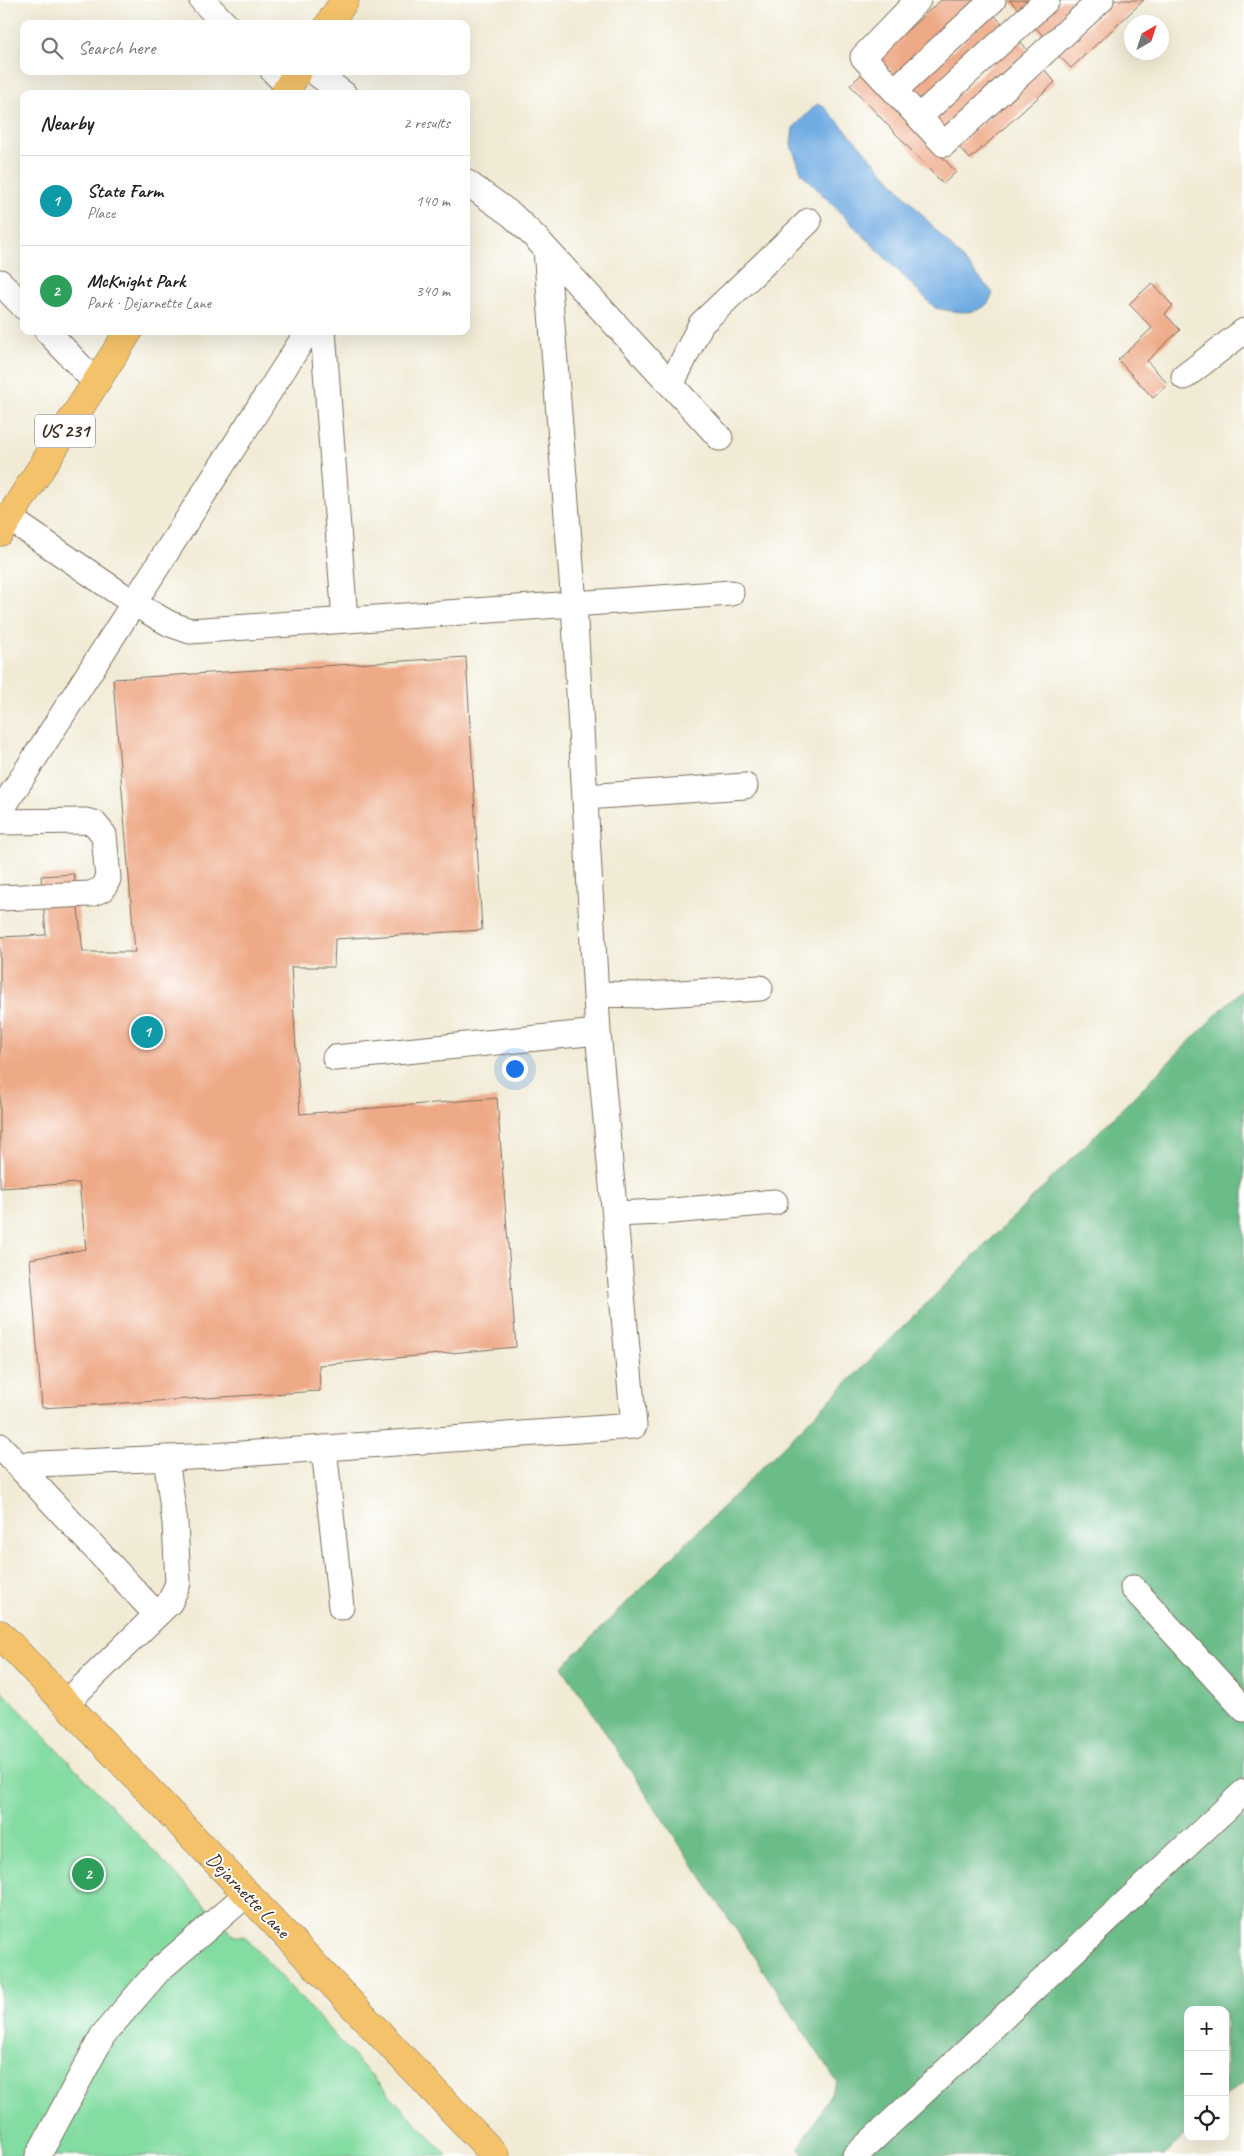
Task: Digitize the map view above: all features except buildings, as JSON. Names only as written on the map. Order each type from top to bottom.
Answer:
[{"type":"main road","points":[[332,20],[344,0]]},
{"type":"main road","name":"US 231","points":[[4,525],[126,335]]},
{"type":"main road","name":"Dejarnette Lane","points":[[0,1634],[492,2155]]},
{"type":"street","points":[[202,0],[221,20]]},
{"type":"street","points":[[918,0],[863,56],[944,144],[1101,0]]},
{"type":"street","points":[[895,90],[993,0]]},
{"type":"street","points":[[919,117],[1047,0]]},
{"type":"street","points":[[318,75],[339,90]]},
{"type":"street","points":[[470,185],[512,215],[546,249],[720,438]]},
{"type":"street","points":[[671,385],[700,324],[810,221]]},
{"type":"street","points":[[17,1465],[166,1458],[634,1426],[598,1032],[574,604],[546,249]]},
{"type":"street","points":[[0,282],[20,303]]},
{"type":"street","points":[[1184,377],[1244,331]]},
{"type":"street","points":[[51,335],[96,382]]},
{"type":"street","points":[[0,812],[135,604],[305,335]]},
{"type":"street","points":[[324,335],[345,620]]},
{"type":"street","points":[[4,525],[170,624],[190,631],[731,593]]},
{"type":"street","points":[[585,797],[745,786]]},
{"type":"street","points":[[0,822],[85,821],[94,823],[104,835],[108,879],[103,889],[90,894],[0,898]]},
{"type":"street","points":[[596,994],[646,994],[760,988]]},
{"type":"street","points":[[334,1058],[598,1032]]},
{"type":"street","points":[[615,1214],[775,1202]]},
{"type":"street","points":[[0,1446],[156,1614]]},
{"type":"street","points":[[324,1448],[341,1607]]},
{"type":"street","points":[[66,1703],[170,1602],[178,1583],[175,1523],[166,1458]]},
{"type":"street","points":[[1133,1588],[1244,1709]]},
{"type":"street","points":[[855,2156],[1244,1792]]},
{"type":"street","points":[[38,2156],[103,2034],[159,1970],[247,1894]]},
{"type":"green space","points":[[1244,987],[1244,2081],[1229,2094],[1229,2006],[1184,2006],[1184,2137],[1163,2156],[805,2156],[800,2147],[837,2082],[562,1667]]},
{"type":"green space","points":[[0,1689],[234,1936],[244,1936],[378,2083],[448,2156],[0,2156]]},
{"type":"water","points":[[817,104],[824,107],[833,116],[993,293],[984,307],[969,312],[935,308],[802,174],[791,145],[793,128]]},
{"type":"place","name":"State Farm","points":[[147,1032]]},
{"type":"place","name":"McKnight Park","points":[[88,1874]]}]
